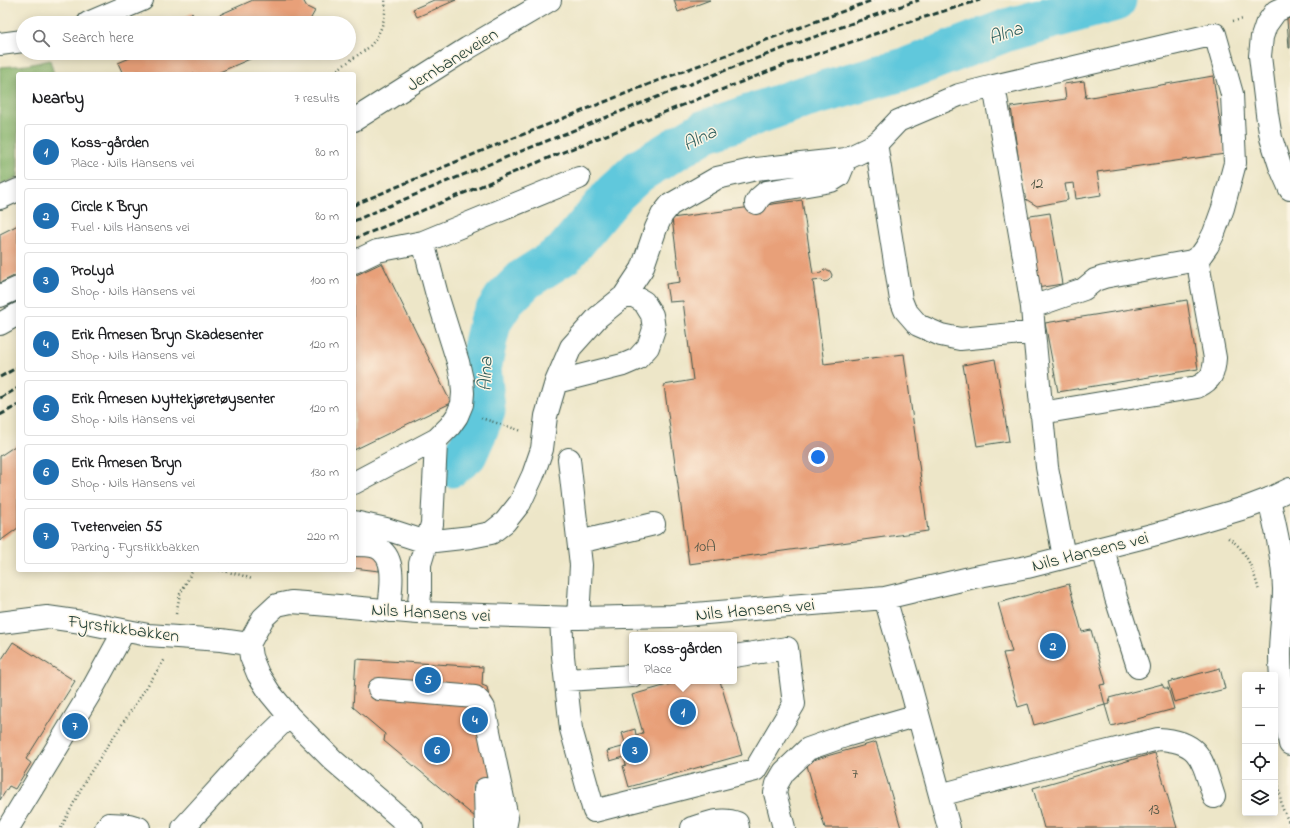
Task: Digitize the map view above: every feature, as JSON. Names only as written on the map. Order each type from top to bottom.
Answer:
[{"type":"main road","points":[[104,16],[142,0]]},
{"type":"main road","name":"Jernbaneveien","points":[[356,119],[468,48],[550,0]]},
{"type":"main road","points":[[1290,5],[1276,11],[1266,25],[1262,37],[1260,56],[1267,114],[1272,138],[1280,166],[1290,188]]},
{"type":"main road","points":[[356,522],[386,529],[426,542],[471,537],[491,533],[505,522],[520,503],[533,475],[542,449],[546,416],[556,382],[571,347],[598,317],[624,296],[642,269],[656,228],[662,215],[670,205],[718,178],[756,169],[846,160],[876,143],[898,121],[959,95],[1215,34],[1232,94],[1235,163],[1223,208],[1208,245],[1201,255],[1192,261],[1104,277],[1095,280],[1084,289],[1032,307]]},
{"type":"main road","points":[[0,44],[16,42]]},
{"type":"main road","points":[[994,86],[1032,307],[1047,466],[1064,558]]},
{"type":"main road","points":[[876,143],[901,300],[905,310],[918,325],[941,334],[960,339],[1034,332]]},
{"type":"main road","points":[[756,203],[766,192],[831,181],[839,176],[846,160]]},
{"type":"main road","points":[[356,261],[377,251],[423,242],[579,178]]},
{"type":"main road","points":[[0,198],[16,191]]},
{"type":"main road","points":[[356,482],[437,439],[450,426],[457,416],[462,404],[464,393],[458,362],[437,295],[423,242]]},
{"type":"main road","points":[[1041,413],[1197,387],[1207,382],[1215,369],[1215,358],[1197,258]]},
{"type":"main road","points":[[0,296],[16,289]]},
{"type":"main road","points":[[556,382],[623,365],[637,359],[648,347],[654,329],[652,315],[644,302],[634,296],[624,296]]},
{"type":"main road","points":[[0,324],[16,315]]},
{"type":"main road","points":[[418,613],[420,594],[420,564],[432,524],[437,439]]},
{"type":"main road","points":[[569,459],[581,565],[562,650],[571,729],[594,812],[755,770],[794,704],[787,648],[737,656]]},
{"type":"main road","name":"Nils Hansens vei","points":[[249,644],[263,618],[277,605],[291,602],[418,613],[570,618],[671,616],[884,598],[1027,567],[1164,532],[1248,507],[1290,489]]},
{"type":"main road","points":[[1269,499],[1287,600],[1280,653],[1283,704],[1290,744]]},
{"type":"main road","points":[[579,542],[654,524]]},
{"type":"main road","points":[[356,545],[375,547],[387,558],[392,575],[389,611]]},
{"type":"main road","points":[[1103,548],[1116,598],[1138,667]]},
{"type":"main road","points":[[884,598],[949,828]]},
{"type":"main road","name":"Fyrstikkbakken","points":[[0,623],[47,617],[82,622],[148,635],[221,640],[249,644]]},
{"type":"main road","points":[[8,828],[89,695],[124,631]]},
{"type":"main road","points":[[249,644],[251,657],[258,674],[270,693],[289,716],[334,762],[412,828]]},
{"type":"main road","points":[[566,680],[629,676]]},
{"type":"main road","points":[[379,689],[475,697],[480,702],[486,718],[507,818],[505,828]]},
{"type":"main road","points":[[784,828],[775,793],[777,784],[784,772],[808,749],[845,736],[918,715]]},
{"type":"main road","points":[[183,828],[254,750],[289,716]]},
{"type":"main road","points":[[940,795],[1158,739],[1180,742],[1191,748],[1202,759],[1214,797]]},
{"type":"main road","points":[[485,789],[486,828]]},
{"type":"main road","points":[[692,828],[712,822],[729,820],[737,824],[738,828]]},
{"type":"main road","points":[[106,828],[109,824],[128,825],[139,828]]},
{"type":"path","points":[[356,56],[373,43],[381,30],[384,18],[385,0]]},
{"type":"path","points":[[333,72],[350,60]]},
{"type":"path","points":[[474,416],[507,426]]},
{"type":"path","points":[[1230,540],[1237,544],[1252,568],[1259,590],[1259,598]]},
{"type":"path","points":[[61,828],[86,779],[166,657],[174,636],[177,605],[180,594],[192,572]]},
{"type":"path","points":[[228,572],[252,579]]},
{"type":"path","points":[[1278,780],[1282,807],[1290,825]]},
{"type":"green space","points":[[50,60],[53,72],[16,72],[16,178],[0,185],[0,67],[27,65]]},
{"type":"building","points":[[253,0],[303,0],[307,7],[315,11],[312,16],[217,16]]},
{"type":"building","points":[[434,0],[456,0],[417,17],[413,9]]},
{"type":"building","points":[[674,0],[710,0],[678,12]]},
{"type":"building","points":[[192,13],[193,16],[186,16]]},
{"type":"building","points":[[1290,18],[1290,48],[1289,48],[1287,19]]},
{"type":"building","points":[[125,60],[248,60],[220,72],[122,72],[118,63]]},
{"type":"building","points":[[1213,76],[1225,154],[1097,172],[1101,195],[1076,199],[1074,183],[1065,184],[1068,200],[1037,206],[1024,198],[1011,107],[1066,99],[1064,84],[1084,81],[1086,94],[1085,98]]},
{"type":"building","points":[[802,200],[813,274],[828,270],[832,275],[828,281],[813,281],[824,364],[904,354],[928,531],[689,564],[664,385],[693,380],[683,301],[669,302],[666,284],[680,282],[672,218]]},
{"type":"building","points":[[1050,213],[1062,284],[1037,288],[1024,217]]},
{"type":"building","points":[[16,226],[16,275],[0,283],[0,234]]},
{"type":"building","points":[[382,263],[451,403],[356,449],[356,275]]},
{"type":"building","points":[[1187,300],[1198,369],[1058,392],[1045,323]]},
{"type":"building","points":[[995,359],[1009,441],[977,446],[963,365]]},
{"type":"building","points":[[16,445],[16,529],[0,541],[0,456]]},
{"type":"building","points":[[356,537],[382,540],[379,571],[356,568]]},
{"type":"building","points":[[1069,584],[1082,632],[1091,630],[1106,684],[1100,685],[1105,705],[1034,725],[1028,704],[1018,707],[1003,653],[1012,652],[998,603]]},
{"type":"building","points":[[13,642],[75,681],[26,759],[31,763],[15,789],[9,786],[0,800],[0,662]]},
{"type":"building","points":[[356,659],[483,667],[482,685],[487,687],[507,784],[476,783],[475,817],[384,741],[385,734],[353,707]]},
{"type":"building","points":[[1220,668],[1225,689],[1174,702],[1168,682]]},
{"type":"building","points":[[670,684],[721,684],[742,755],[629,787],[623,766],[626,765],[624,757],[610,761],[607,751],[626,746],[622,733],[635,729],[636,735],[643,733],[632,695]]},
{"type":"building","points":[[1162,684],[1164,688],[1168,688],[1174,709],[1111,726],[1105,705],[1110,704],[1109,698]]},
{"type":"building","points":[[876,742],[901,828],[825,828],[806,762]]},
{"type":"building","points":[[1155,753],[1177,828],[1044,828],[1033,788]]},
{"type":"waterway","name":"Alna","points":[[451,466],[466,454],[484,411],[480,367],[490,322],[504,300],[525,279],[564,254],[615,193],[639,171],[705,131],[798,99],[909,68],[1007,30],[1115,0]]},
{"type":"railway","points":[[356,204],[484,150],[657,81],[873,0]]},
{"type":"railway","points":[[356,220],[478,169],[681,88],[799,42],[919,0]]},
{"type":"railway","points":[[356,238],[553,156],[782,66],[912,21],[980,0]]},
{"type":"railway","points":[[0,377],[16,368]]},
{"type":"railway","points":[[0,398],[16,389]]},
{"type":"railway","points":[[0,415],[16,406]]},
{"type":"place","name":"Circle K Bryn","points":[[1053,646]]},
{"type":"place","name":"Erik Arnesen Nyttekjøretøysenter","points":[[428,680]]},
{"type":"place","name":"Koss-gården","points":[[683,712]]},
{"type":"place","name":"Erik Arnesen Bryn Skadesenter","points":[[475,720]]},
{"type":"place","name":"Tvetenveien 55","points":[[75,726]]},
{"type":"place","name":"Erik Arnesen Bryn","points":[[437,750]]},
{"type":"place","name":"ProLyd","points":[[635,750]]}]
